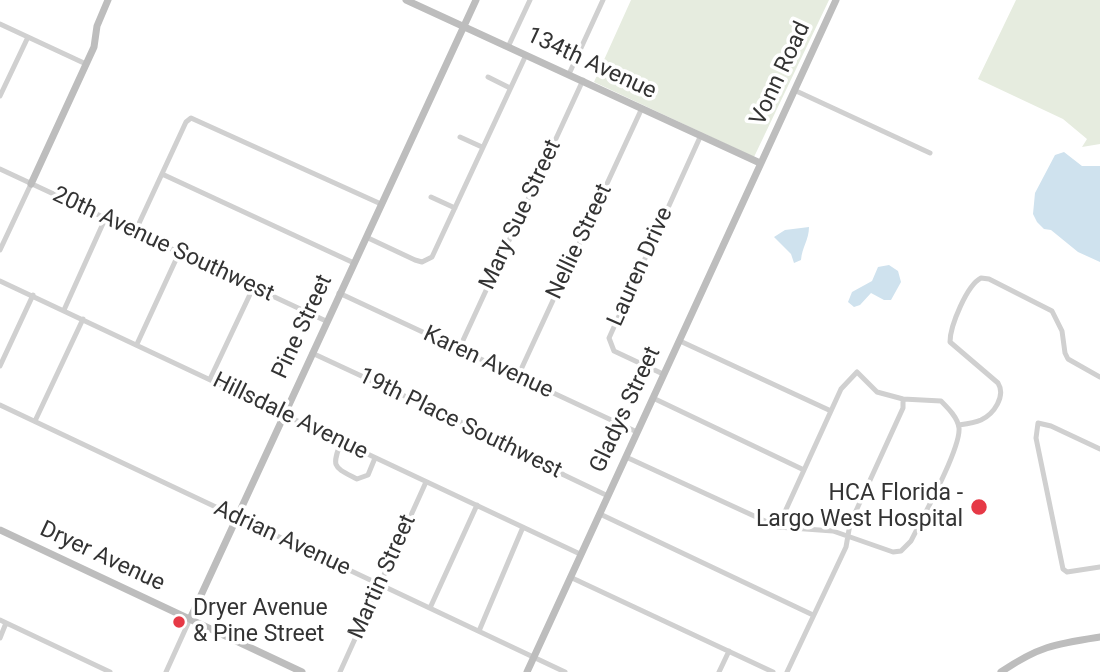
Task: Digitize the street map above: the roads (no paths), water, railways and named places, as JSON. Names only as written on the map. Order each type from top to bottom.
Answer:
[{"type":"street","points":[[0,250],[96,42],[97,26],[108,0]]},
{"type":"street","name":"134th Avenue","points":[[406,0],[760,163]]},
{"type":"street","name":"Pine Street","points":[[166,672],[326,321],[477,0]]},
{"type":"street","points":[[508,47],[530,0]]},
{"type":"street","points":[[569,74],[603,0]]},
{"type":"street","name":"Vonn Road","points":[[760,163],[836,0]]},
{"type":"street","points":[[0,24],[86,64]]},
{"type":"street","points":[[0,96],[28,37]]},
{"type":"street","points":[[366,237],[415,260],[428,260],[432,257],[526,55]]},
{"type":"street","points":[[488,77],[510,88]]},
{"type":"street","name":"Mary Sue Street","points":[[459,349],[583,80]]},
{"type":"street","points":[[794,90],[930,153]]},
{"type":"street","name":"Nellie Street","points":[[518,376],[642,108]]},
{"type":"street","points":[[135,232],[186,122],[191,118],[381,204]]},
{"type":"street","name":"Lauren Drive","points":[[663,374],[614,351],[609,338],[701,135]]},
{"type":"street","points":[[460,137],[482,147]]},
{"type":"street","name":"Gladys Street","points":[[527,672],[760,163]]},
{"type":"street","name":"20th Avenue Southwest","points":[[0,169],[326,321]]},
{"type":"street","points":[[162,174],[354,263]]},
{"type":"street","points":[[432,197],[455,208]]},
{"type":"street","points":[[64,310],[105,219]]},
{"type":"street","points":[[137,344],[179,253]]},
{"type":"street","points":[[959,425],[988,416],[1001,394],[998,383],[950,342],[950,332],[971,285],[981,278],[989,279],[1052,311],[1062,331],[1068,359],[1100,377]]},
{"type":"street","name":"Hillsdale Avenue","points":[[0,281],[580,554]]},
{"type":"street","points":[[210,379],[253,288]]},
{"type":"street","name":"Karen Avenue","points":[[339,293],[637,432]]},
{"type":"street","points":[[0,366],[33,295]]},
{"type":"street","points":[[35,421],[83,319]]},
{"type":"street","points":[[680,341],[831,411]]},
{"type":"street","name":"19th Place Southwest","points":[[312,353],[525,452],[608,496]]},
{"type":"street","points":[[626,457],[778,527],[833,531],[893,552],[901,551],[911,541],[956,445],[959,425],[941,401],[903,399],[877,392],[857,372],[841,389],[778,527]]},
{"type":"street","points":[[653,398],[804,470]]},
{"type":"street","points":[[787,672],[846,547],[850,524],[903,408],[903,399]]},
{"type":"street","name":"Adrian Avenue","points":[[0,405],[565,672]]},
{"type":"street","points":[[1100,449],[1051,426],[1038,423],[1036,439],[1063,569],[1067,572],[1100,567]]},
{"type":"street","points":[[341,442],[334,460],[335,465],[338,470],[357,479],[368,475],[375,458]]},
{"type":"street","name":"Martin Street","points":[[340,672],[426,482]]},
{"type":"street","points":[[430,608],[477,505]]},
{"type":"street","points":[[600,514],[813,615]]},
{"type":"street","points":[[479,631],[523,527]]},
{"type":"street","name":"Dryer Avenue","points":[[0,530],[302,672]]},
{"type":"street","points":[[570,577],[773,672]]},
{"type":"street","points":[[0,638],[3,621],[110,672]]},
{"type":"street","points":[[1001,672],[1029,653],[1050,645],[1100,637]]},
{"type":"street","points":[[719,672],[729,651]]},
{"type":"street","points":[[1013,664],[1017,672]]},
{"type":"water","points":[[1064,152],[1082,166],[1100,166],[1100,262],[1078,252],[1051,230],[1044,229],[1033,214],[1035,193],[1055,155]]},
{"type":"water","points":[[809,227],[801,260],[794,263],[791,254],[774,237],[785,230]]},
{"type":"water","points":[[889,265],[898,271],[901,282],[891,300],[884,300],[871,293],[860,305],[854,307],[848,302],[852,292],[872,281],[878,267]]},
{"type":"place","name":"HCA Florida - Largo West Hospital","points":[[979,507]]},
{"type":"place","name":"Dryer Avenue & Pine Street","points":[[179,622]]}]
